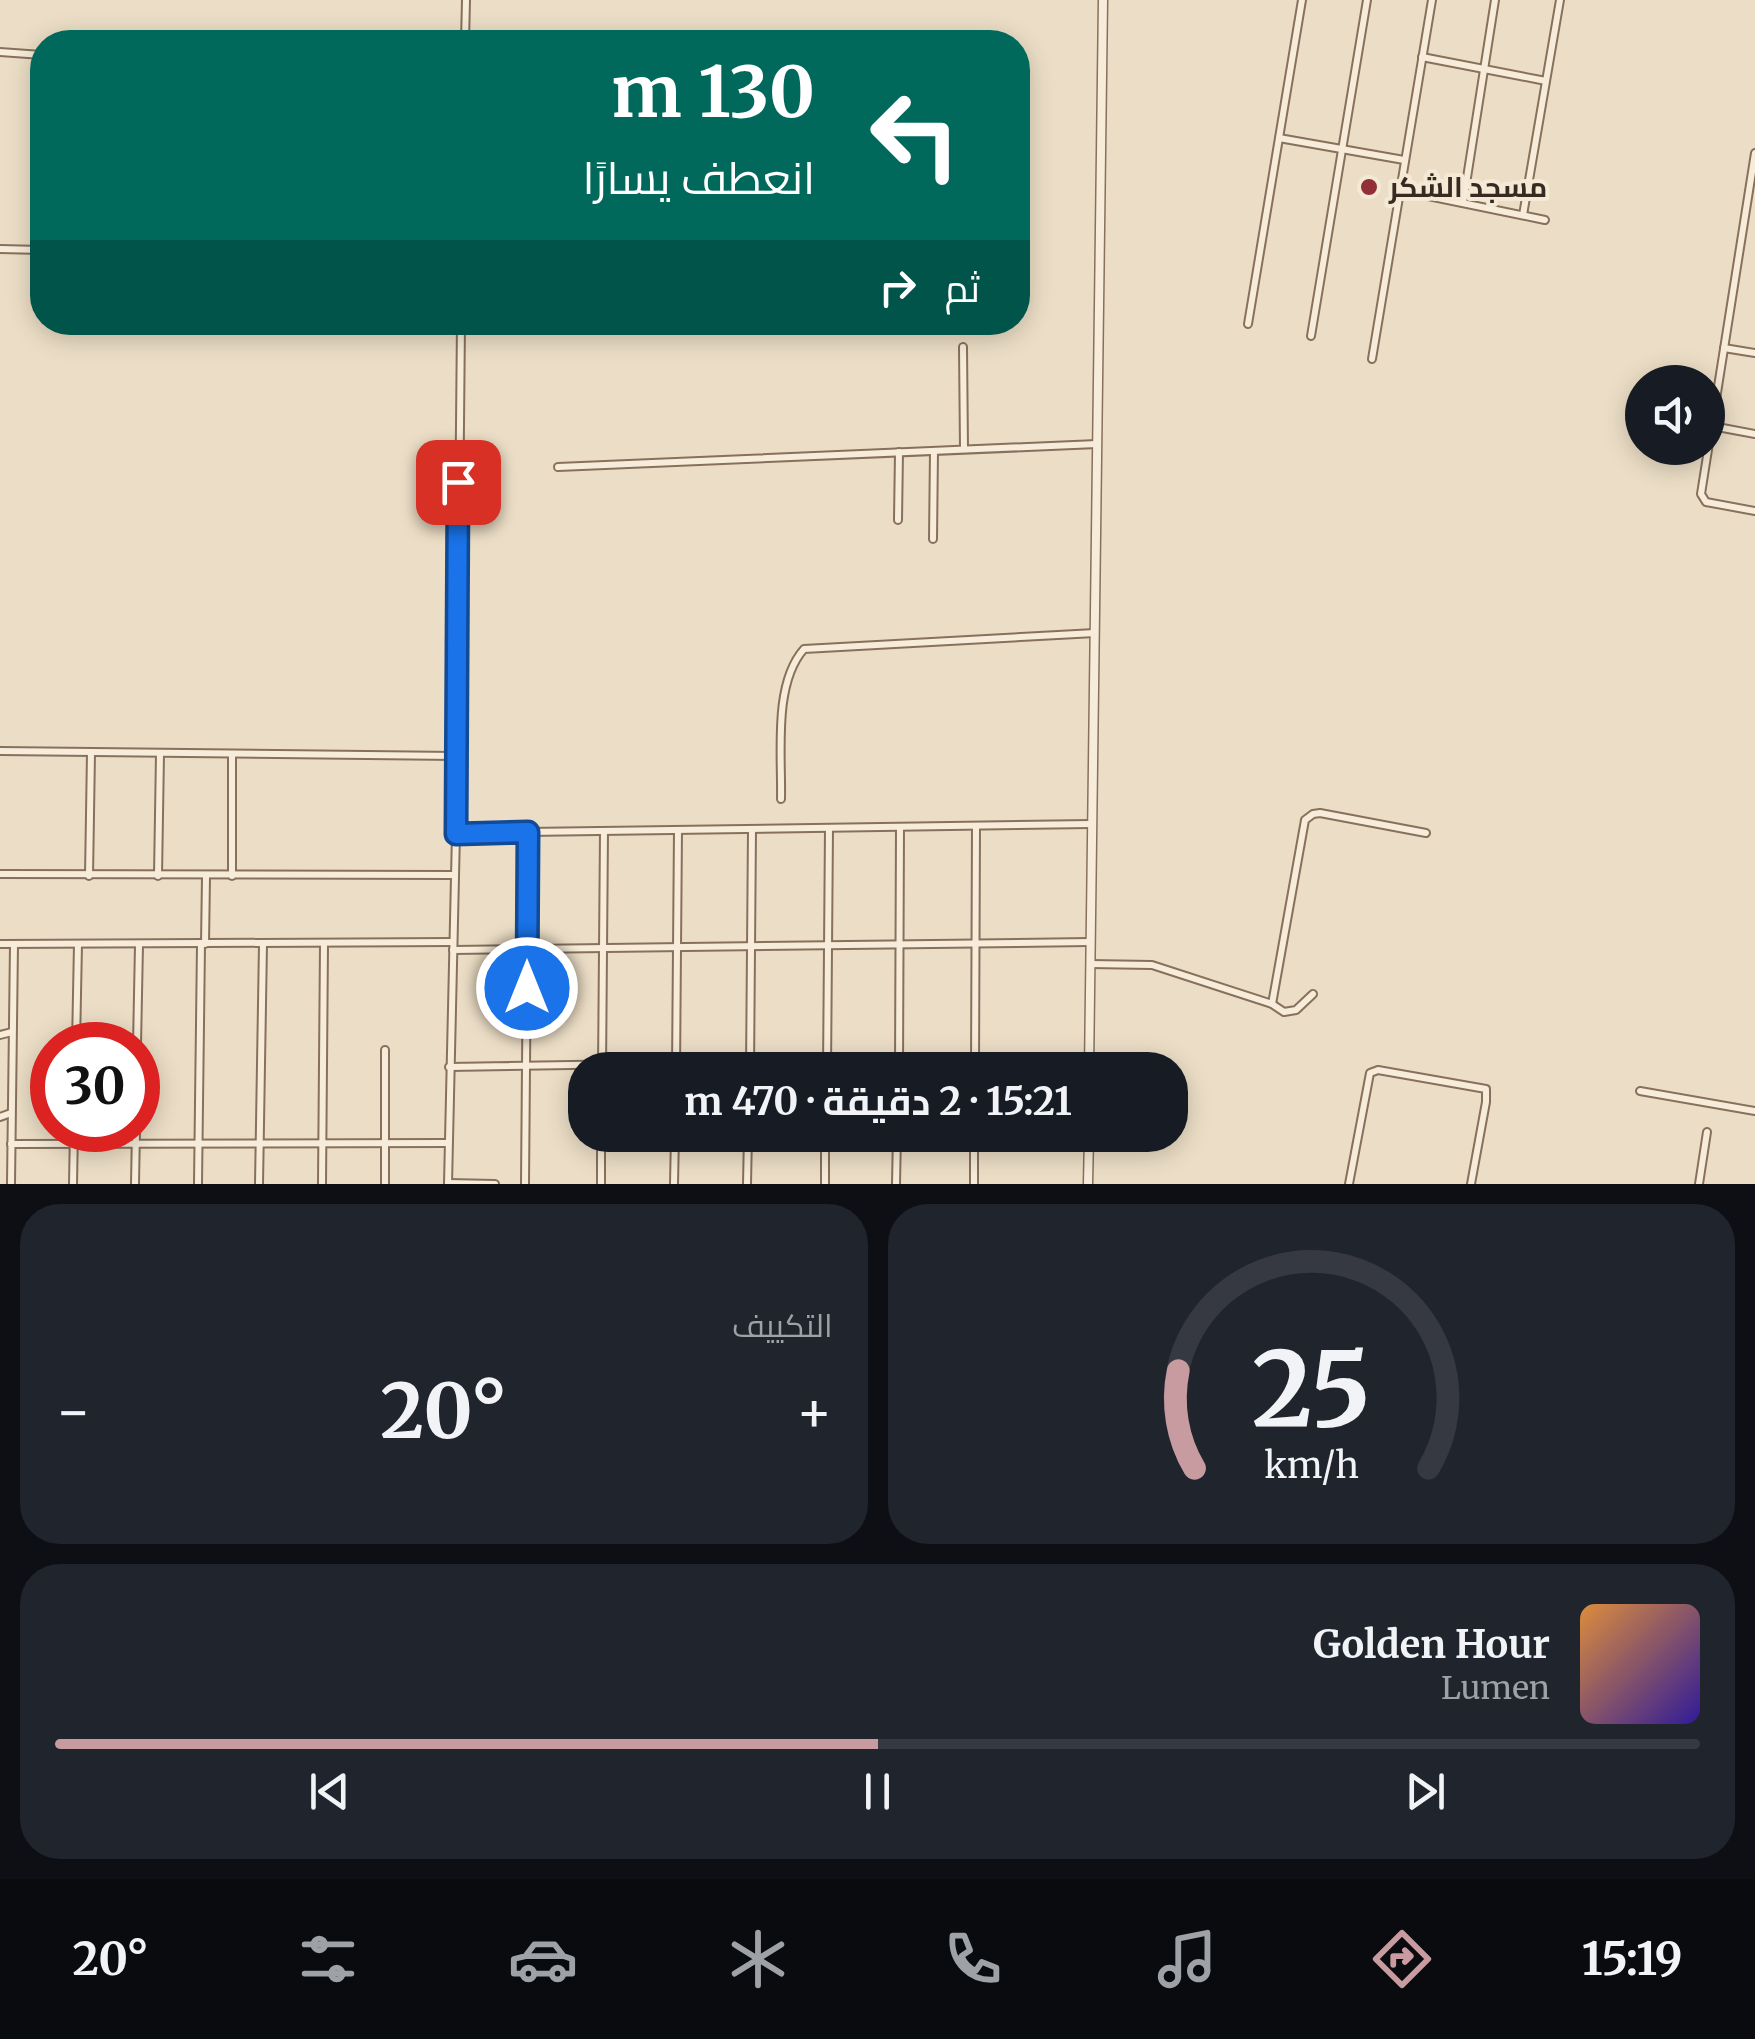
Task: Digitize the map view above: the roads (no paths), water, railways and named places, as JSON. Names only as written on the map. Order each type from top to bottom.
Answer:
[{"type":"street","points":[[465,30],[466,0]]},
{"type":"street","points":[[1090,1052],[1104,0]]},
{"type":"street","points":[[1248,324],[1302,0]]},
{"type":"street","points":[[1311,336],[1367,0]]},
{"type":"street","points":[[1372,359],[1432,0]]},
{"type":"street","points":[[1463,203],[1495,0]]},
{"type":"street","points":[[1524,216],[1560,0]]},
{"type":"street","points":[[0,52],[30,53]]},
{"type":"street","points":[[1422,57],[1546,81]]},
{"type":"street","points":[[1279,138],[1404,160]]},
{"type":"street","points":[[1721,365],[1755,153]]},
{"type":"street","points":[[1399,190],[1544,220]]},
{"type":"street","points":[[0,249],[30,250]]},
{"type":"street","points":[[461,335],[448,1184],[495,1184]]},
{"type":"street","points":[[963,347],[964,449]]},
{"type":"street","points":[[1724,348],[1755,353]]},
{"type":"street","points":[[1725,429],[1755,434]]},
{"type":"street","points":[[558,467],[1098,444]]},
{"type":"street","points":[[933,540],[934,450]]},
{"type":"street","points":[[898,520],[899,452]]},
{"type":"street","points":[[1706,465],[1702,499],[1755,511]]},
{"type":"street","points":[[781,799],[784,691],[804,649],[1095,633]]},
{"type":"street","points":[[0,750],[456,756]]},
{"type":"street","points":[[90,876],[92,753]]},
{"type":"street","points":[[158,876],[160,754]]},
{"type":"street","points":[[232,754],[232,876]]},
{"type":"street","points":[[1272,1004],[1304,820],[1320,813],[1426,833]]},
{"type":"street","points":[[456,834],[1091,824]]},
{"type":"street","points":[[975,1052],[976,826]]},
{"type":"street","points":[[899,1052],[900,827]]},
{"type":"street","points":[[827,1052],[829,828]]},
{"type":"street","points":[[751,1052],[752,829]]},
{"type":"street","points":[[676,1052],[678,830]]},
{"type":"street","points":[[525,1184],[528,832]]},
{"type":"street","points":[[602,1052],[604,832]]},
{"type":"street","points":[[0,874],[455,876]]},
{"type":"street","points":[[198,1184],[206,876]]},
{"type":"street","points":[[0,944],[324,944],[527,949],[1090,942]]},
{"type":"street","points":[[10,1184],[14,944]]},
{"type":"street","points":[[76,1022],[78,944]]},
{"type":"street","points":[[260,1184],[263,944]]},
{"type":"street","points":[[322,1184],[324,944]]},
{"type":"street","points":[[138,1022],[139,945]]},
{"type":"street","points":[[1090,964],[1152,965],[1272,1004],[1280,1011],[1300,1007],[1313,994]]},
{"type":"street","points":[[0,1034],[12,1032]]},
{"type":"street","points":[[385,1184],[386,1050]]},
{"type":"street","points":[[449,1067],[568,1068]]},
{"type":"street","points":[[1349,1184],[1370,1073],[1378,1070],[1486,1089],[1472,1184]]},
{"type":"street","points":[[1640,1091],[1755,1111]]},
{"type":"street","points":[[0,1117],[11,1113]]},
{"type":"street","points":[[1699,1184],[1707,1132]]},
{"type":"street","points":[[160,1142],[448,1143]]},
{"type":"street","points":[[11,1144],[30,1144]]},
{"type":"street","points":[[73,1184],[74,1152]]},
{"type":"street","points":[[136,1152],[136,1184]]},
{"type":"street","points":[[600,1184],[601,1152]]},
{"type":"street","points":[[674,1152],[674,1184]]},
{"type":"street","points":[[747,1184],[748,1152]]},
{"type":"street","points":[[825,1184],[826,1152]]},
{"type":"street","points":[[896,1184],[897,1152]]},
{"type":"street","points":[[974,1152],[974,1184]]},
{"type":"street","points":[[1088,1184],[1089,1152]]},
{"type":"place","name":"مسجد الشكر","points":[[1369,187]]}]
